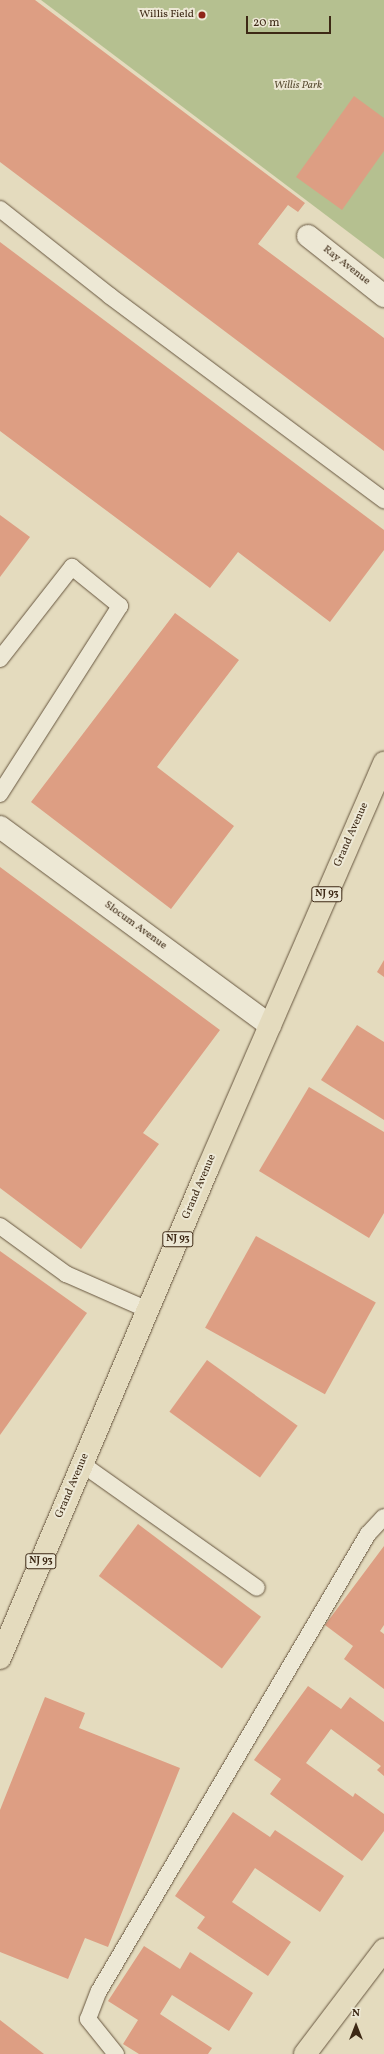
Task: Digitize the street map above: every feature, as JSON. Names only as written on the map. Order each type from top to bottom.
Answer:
[{"type":"main road","name":"Grand Avenue","points":[[0,1658],[270,1025],[384,763]]},
{"type":"main road","points":[[304,2054],[384,1950]]},
{"type":"street","name":"Ray Avenue","points":[[308,236],[384,296]]},
{"type":"street","name":"Slocum Avenue","points":[[0,827],[270,1025]]},
{"type":"lane","points":[[0,209],[110,296],[384,500]]},
{"type":"lane","points":[[0,659],[72,567],[120,606],[0,794]]},
{"type":"lane","points":[[0,1226],[66,1274],[148,1310]]},
{"type":"lane","points":[[82,1464],[257,1588]]},
{"type":"lane","points":[[116,2054],[88,2019],[99,1991],[368,1534],[384,1517]]},
{"type":"green space","name":"Willis Park","points":[[41,0],[384,0],[384,259]]},
{"type":"building","points":[[0,0],[35,0],[305,203],[298,212],[288,205],[258,244],[384,338],[384,451],[0,162]]},
{"type":"building","points":[[354,96],[384,118],[384,151],[342,210],[296,177]]},
{"type":"building","points":[[0,242],[384,530],[384,550],[330,622],[238,552],[210,588],[0,431]]},
{"type":"building","points":[[0,515],[30,537],[0,577]]},
{"type":"building","points":[[175,613],[239,660],[157,767],[234,826],[171,909],[31,802]]},
{"type":"building","points":[[0,867],[220,1030],[143,1133],[159,1144],[81,1249],[0,1188]]},
{"type":"building","points":[[384,960],[384,977],[377,972]]},
{"type":"building","points":[[357,1025],[384,1042],[384,1120],[321,1080]]},
{"type":"building","points":[[309,1087],[384,1132],[384,1213],[369,1238],[259,1171]]},
{"type":"building","points":[[256,1236],[376,1302],[325,1394],[205,1328]]},
{"type":"building","points":[[0,1251],[87,1313],[0,1435]]},
{"type":"building","points":[[207,1360],[298,1426],[260,1478],[169,1412]]},
{"type":"building","points":[[138,1524],[261,1617],[222,1669],[99,1576]]},
{"type":"building","points":[[384,1546],[384,1625],[380,1631],[384,1634],[384,1689],[344,1659],[353,1646],[325,1625]]},
{"type":"building","points":[[308,1686],[341,1709],[350,1697],[384,1722],[384,1776],[377,1770],[381,1766],[331,1729],[306,1763],[353,1797],[355,1793],[384,1814],[384,1831],[362,1861],[270,1794],[281,1779],[254,1760]]},
{"type":"building","points":[[45,1697],[85,1713],[79,1728],[180,1768],[108,1947],[85,1938],[68,1979],[0,1952],[0,1810]]},
{"type":"building","points":[[233,1812],[270,1837],[275,1830],[344,1876],[320,1912],[255,1868],[232,1902],[291,1942],[268,1976],[197,1928],[205,1917],[175,1896]]},
{"type":"building","points":[[144,1946],[180,1969],[190,1952],[253,1993],[229,2031],[172,1995],[160,2014],[212,2048],[208,2054],[139,2054],[123,2044],[138,2020],[108,2001]]},
{"type":"building","points":[[0,2020],[44,2054],[0,2054]]},
{"type":"place","name":"Willis Field","points":[[202,15]]}]
